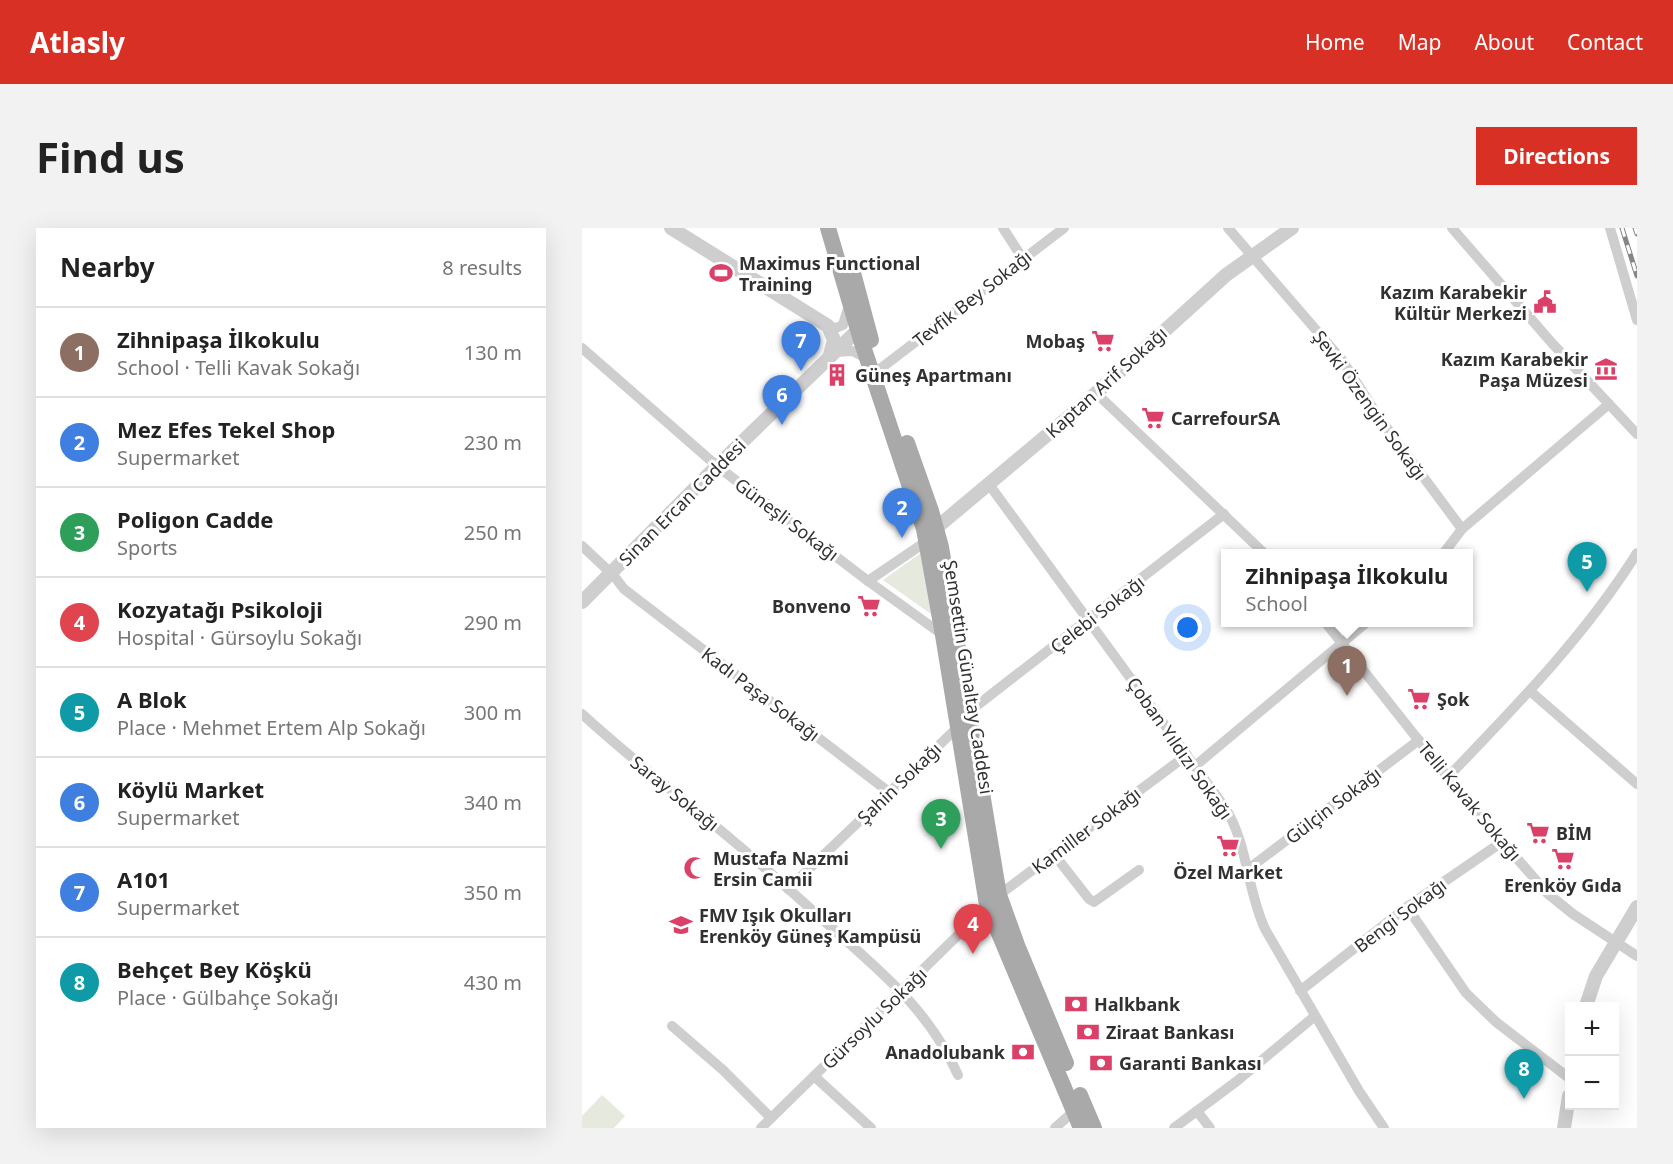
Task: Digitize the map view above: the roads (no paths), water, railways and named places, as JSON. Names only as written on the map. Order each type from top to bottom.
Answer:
[{"type":"main road","name":"Şemsettin Günaltay Caddesi","points":[[828,228],[866,358],[921,516],[943,635],[961,708],[999,895],[1022,958],[1094,1128]]},
{"type":"main road","name":"Şemsettin Günaltay Caddesi","points":[[840,228],[880,369],[936,527],[942,553],[961,708],[958,727],[987,907],[1081,1128]]},
{"type":"street","points":[[671,228],[828,326],[838,327],[844,324],[848,313],[848,296]]},
{"type":"street","points":[[1003,228],[1023,259]]},
{"type":"street","name":"Tevfik Bey Sokağı","points":[[880,369],[1064,228]]},
{"type":"street","name":"Şevki Özengin Sokağı","points":[[1228,228],[1342,360],[1373,409],[1462,530]]},
{"type":"street","name":"Kaptan Arif Sokağı","points":[[927,541],[929,534],[936,527],[1096,393],[1213,286],[1292,228]]},
{"type":"street","points":[[1452,228],[1637,434]]},
{"type":"street","points":[[1610,228],[1637,320]]},
{"type":"street","name":"Sinan Ercan Caddesi","points":[[582,602],[717,466],[858,330],[864,323],[865,311]]},
{"type":"street","points":[[828,326],[834,340],[832,354],[849,350],[866,358]]},
{"type":"street","name":"Güneşli Sokağı","points":[[582,348],[717,466],[943,635]]},
{"type":"street","points":[[1096,393],[1260,549]]},
{"type":"street","points":[[1447,549],[1462,530],[1609,404]]},
{"type":"street","name":"Çoban Yıldızı Sokağı","points":[[988,483],[1230,816],[1239,839],[1255,906],[1262,922],[1361,1096],[1384,1128]]},
{"type":"street","name":"Çelebi Sokağı","points":[[961,708],[1089,620],[1224,514]]},
{"type":"street","points":[[868,581],[927,541]]},
{"type":"street","name":"Kadı Paşa Sokağı","points":[[582,546],[633,596],[889,792]]},
{"type":"street","points":[[1448,777],[1530,691],[1608,597],[1637,553]]},
{"type":"street","name":"Telli Kavak Sokağı","points":[[1329,627],[1448,777],[1502,842],[1554,899],[1637,956]]},
{"type":"street","points":[[1195,766],[1361,627]]},
{"type":"street","points":[[1530,691],[1637,784]]},
{"type":"street","name":"Saray Sokağı","points":[[582,714],[637,764],[731,839],[902,992],[931,1025],[958,1075]]},
{"type":"street","name":"Şahin Sokağı","points":[[788,889],[958,727]]},
{"type":"street","name":"Gülçin Sokağı","points":[[1247,870],[1419,740]]},
{"type":"street","name":"Kamiller Sokağı","points":[[987,907],[1053,853],[1187,755]]},
{"type":"street","name":"Bengi Sokağı","points":[[1300,991],[1407,908],[1502,842]]},
{"type":"street","points":[[1053,853],[1093,902],[1139,870]]},
{"type":"street","points":[[1587,1002],[1592,985],[1637,906]]},
{"type":"street","name":"Gürsoylu Sokağı","points":[[761,1128],[987,907]]},
{"type":"street","points":[[1407,908],[1466,993],[1496,1022],[1565,1075]]},
{"type":"street","points":[[1174,1128],[1237,1081],[1315,1016]]},
{"type":"street","points":[[672,1026],[723,1070],[771,1118]]},
{"type":"street","points":[[814,1076],[871,1128]]},
{"type":"street","points":[[1564,1128],[1567,1110]]},
{"type":"street","points":[[1055,1128],[1074,1111]]},
{"type":"street","points":[[1197,1111],[1210,1128]]},
{"type":"railway","points":[[1622,228],[1637,276]]},
{"type":"railway","points":[[1635,228],[1637,234]]},
{"type":"place","name":"Maximus Functional Training","points":[[721,273]]},
{"type":"place","name":"Kazım Karabekir Kültür Merkezi","points":[[1545,302]]},
{"type":"place","name":"Mobaş","points":[[1103,341]]},
{"type":"place","name":"Kazım Karabekir Paşa Müzesi","points":[[1606,369]]},
{"type":"place","name":"A101","points":[[801,371]]},
{"type":"place","name":"Güneş Apartmanı","points":[[837,375]]},
{"type":"place","name":"CarrefourSA","points":[[1153,418]]},
{"type":"place","name":"Köylü Market","points":[[782,425]]},
{"type":"place","name":"Mez Efes Tekel Shop","points":[[902,538]]},
{"type":"place","name":"A Blok","points":[[1587,592]]},
{"type":"place","name":"Bonveno","points":[[869,606]]},
{"type":"place","name":"Zihnipaşa İlkokulu","points":[[1347,696]]},
{"type":"place","name":"Şok","points":[[1419,699]]},
{"type":"place","name":"BİM","points":[[1538,833]]},
{"type":"place","name":"Özel Market","points":[[1228,846]]},
{"type":"place","name":"Poligon Cadde","points":[[941,849]]},
{"type":"place","name":"Erenköy Gıda","points":[[1563,859]]},
{"type":"place","name":"Mustafa Nazmi Ersin Camii","points":[[695,868]]},
{"type":"place","name":"FMV Işık Okulları Erenköy Güneş Kampüsü","points":[[681,925]]},
{"type":"place","name":"Kozyatağı Psikoloji","points":[[973,954]]},
{"type":"place","name":"Halkbank","points":[[1076,1004]]},
{"type":"place","name":"Ziraat Bankası","points":[[1088,1032]]},
{"type":"place","name":"Anadolubank","points":[[1023,1052]]},
{"type":"place","name":"Garanti Bankası","points":[[1101,1063]]},
{"type":"place","name":"Behçet Bey Köşkü","points":[[1524,1099]]}]
